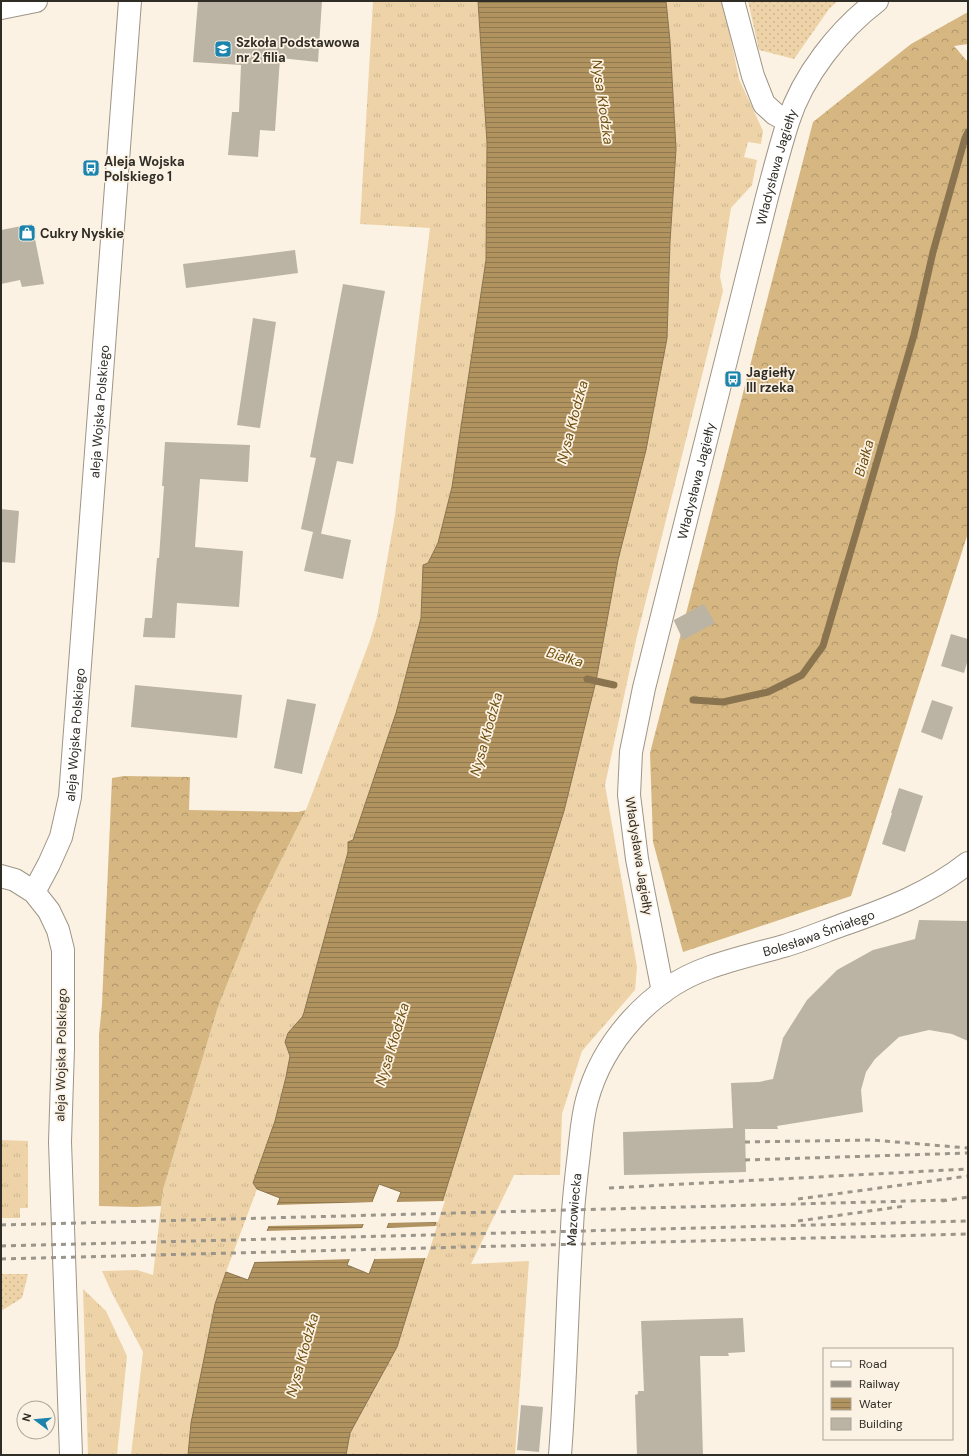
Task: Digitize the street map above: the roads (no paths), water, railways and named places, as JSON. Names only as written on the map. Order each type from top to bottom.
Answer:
[{"type":"street","points":[[1,8],[36,1]]},
{"type":"street","name":"aleja Wojska Polskiego","points":[[71,1455],[60,1142],[63,1048],[63,950],[58,930],[49,911],[34,892],[50,864],[61,838],[70,797],[130,1]]},
{"type":"street","points":[[733,1],[753,76],[764,104],[775,114],[788,121]]},
{"type":"street","name":"Władysława Jagiełły","points":[[663,992],[634,836],[629,795],[631,752],[644,688],[766,201],[788,121],[801,92],[817,63],[848,27],[877,1]]},
{"type":"street","name":"Bolesława Śmiałego","points":[[663,992],[687,977],[708,968],[786,945],[907,901],[939,884],[966,867]]},
{"type":"street","points":[[1,876],[15,880],[34,892]]},
{"type":"street","name":"Mazowiecka","points":[[560,1455],[574,1197],[582,1127],[587,1100],[604,1057],[616,1039],[647,1004],[663,992]]},
{"type":"water","name":"Nysa Kłodzka","points":[[478,1],[666,1],[670,41],[676,149],[670,242],[667,338],[646,450],[618,560],[596,681],[564,811],[397,1347],[350,1433],[346,1455],[188,1455],[191,1423],[215,1304],[226,1272],[248,1280],[280,1198],[257,1189],[253,1183],[275,1121],[286,1077],[290,1056],[285,1042],[288,1033],[303,1016],[348,852],[348,842],[353,840],[396,713],[421,618],[423,565],[428,563],[438,543],[452,487],[486,260],[487,143]],"holes":[[[379,1184],[401,1192],[369,1274],[347,1265]]]},
{"type":"waterway","name":"Białka","points":[[693,700],[723,702],[768,692],[802,675],[823,646],[914,335],[933,252],[968,132]]},
{"type":"waterway","name":"Białka","points":[[587,679],[614,685]]},
{"type":"railway","points":[[745,1142],[872,1140],[968,1148]]},
{"type":"railway","points":[[745,1160],[968,1153]]},
{"type":"railway","points":[[609,1188],[968,1169]]},
{"type":"railway","points":[[798,1199],[968,1176]]},
{"type":"railway","points":[[942,1201],[968,1197]]},
{"type":"railway","points":[[1,1225],[948,1200]]},
{"type":"railway","points":[[798,1221],[905,1206]]},
{"type":"railway","points":[[1,1246],[968,1221]]},
{"type":"railway","points":[[1,1259],[968,1234]]},
{"type":"place","name":"Szkoła Podstawowa nr 2 filia","points":[[223,49]]},
{"type":"place","name":"Aleja Wojska Polskiego 1","points":[[91,168]]},
{"type":"place","name":"Cukry Nyskie","points":[[27,233]]},
{"type":"place","name":"Jagiełły III rzeka","points":[[733,379]]}]
